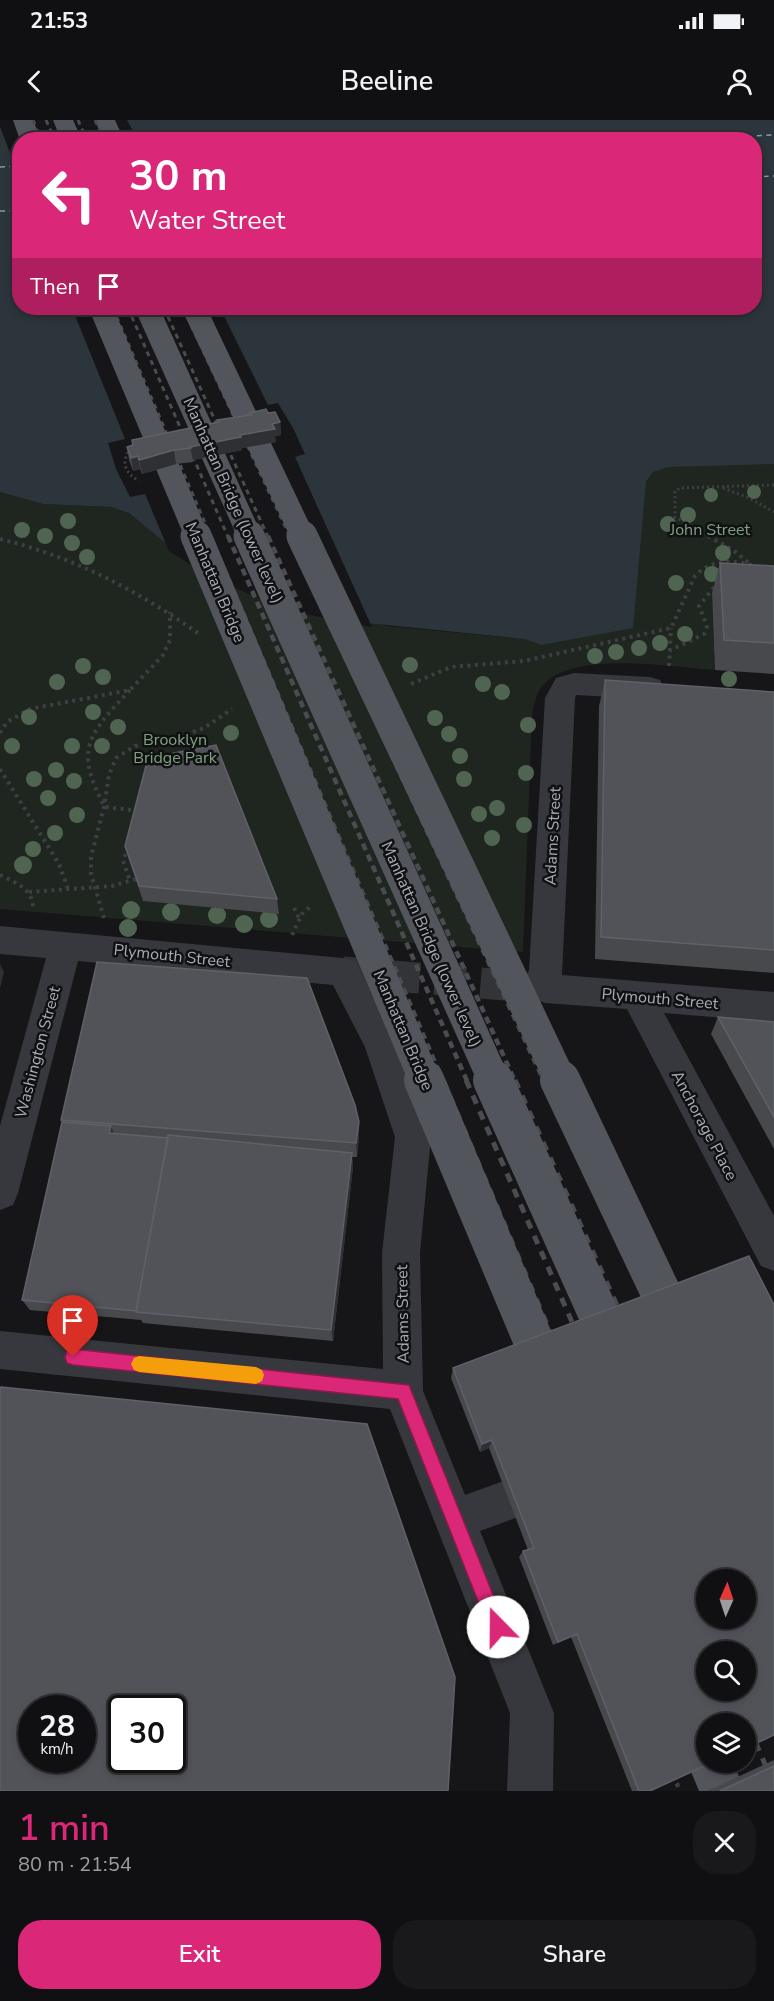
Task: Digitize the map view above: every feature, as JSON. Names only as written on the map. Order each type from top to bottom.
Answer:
[{"type":"main road","name":"Manhattan Bridge","points":[[104,315],[563,1411]]},
{"type":"main road","name":"Manhattan Bridge (lower level)","points":[[150,315],[629,1384]]},
{"type":"main road","points":[[197,315],[692,1358]]},
{"type":"main road","points":[[715,1773],[722,1791]]},
{"type":"street","name":"Adams Street","points":[[545,988],[560,698],[566,686],[574,684],[670,680]]},
{"type":"street","name":"Plymouth Street","points":[[0,940],[343,972]]},
{"type":"street","name":"Washington Street","points":[[0,1193],[66,945]]},
{"type":"street","name":"Adams Street","points":[[343,972],[381,1044],[413,1137],[401,1253],[403,1391],[532,1713],[530,1791]]},
{"type":"street","name":"Plymouth Street","points":[[545,988],[774,1007]]},
{"type":"street","name":"Anchorage Place","points":[[636,996],[774,1253]]},
{"type":"street","points":[[0,1350],[403,1391]]},
{"type":"street","points":[[454,1520],[509,1500]]},
{"type":"path","points":[[750,564],[721,543],[684,524],[674,514],[676,489],[774,485]]},
{"type":"path","points":[[719,486],[749,498],[774,512]]},
{"type":"path","points":[[0,539],[72,560],[130,587],[205,637]]},
{"type":"path","points":[[670,680],[671,628],[701,568],[713,562],[722,561],[765,568]]},
{"type":"path","points":[[669,651],[704,634],[707,626],[699,606],[722,579]]},
{"type":"path","points":[[105,807],[90,777],[86,753],[89,741],[102,719],[163,655],[170,640],[170,612]]},
{"type":"path","points":[[409,685],[451,667],[524,661],[671,628]]},
{"type":"path","points":[[0,733],[7,722],[30,709],[130,690]]},
{"type":"path","points":[[104,918],[90,859],[105,807],[111,772],[117,757],[126,749],[210,727],[233,708]]},
{"type":"path","points":[[178,737],[182,758]]},
{"type":"path","points":[[0,769],[59,864],[68,889]]},
{"type":"path","points":[[105,807],[136,811],[138,815],[135,824]]},
{"type":"path","points":[[129,842],[123,861],[130,881]]},
{"type":"path","points":[[0,875],[29,892],[33,898],[31,916]]},
{"type":"path","points":[[29,892],[96,887],[136,879]]},
{"type":"path","points":[[292,934],[299,918],[311,906]]},
{"type":"path","points":[[294,908],[299,918]]},
{"type":"green space","name":"Brooklyn Bridge Park","points":[[774,464],[774,598],[712,594],[715,670],[651,664],[603,664],[561,672],[540,689],[532,715],[523,952],[0,909],[0,492],[43,504],[111,507],[129,513],[170,547],[387,626],[524,639],[541,645],[653,472],[669,467]]},
{"type":"shaded area","points":[[0,120],[774,120],[774,464],[669,467],[653,472],[646,482],[633,628],[541,645],[524,639],[357,622],[170,547],[129,513],[111,507],[43,504],[0,492]]},
{"type":"pier","points":[[0,120],[127,120],[133,132],[12,132],[12,158],[0,127]]},
{"type":"pier","points":[[75,315],[223,315],[268,405],[278,403],[293,428],[305,454],[295,457],[372,627],[314,616],[271,603],[213,579],[169,551],[145,494],[130,497],[116,469],[108,443],[125,439]]},
{"type":"building","points":[[266,409],[268,413],[275,412],[280,422],[272,424],[275,429],[174,450],[139,460],[138,456],[131,458],[127,447],[133,445],[132,440],[219,422],[217,420],[251,415],[250,413]]},
{"type":"building","points":[[720,563],[774,566],[774,643],[724,640]]},
{"type":"building","points":[[605,680],[774,692],[774,950],[601,937]]},
{"type":"building","points":[[216,745],[277,899],[139,886],[125,846],[148,758]]},
{"type":"building","points":[[97,962],[307,978],[355,1105],[359,1122],[356,1143],[61,1120]]},
{"type":"building","points":[[718,1017],[774,1022],[774,1117]]},
{"type":"building","points":[[62,1122],[111,1126],[109,1133],[168,1138],[136,1311],[22,1300]]},
{"type":"building","points":[[168,1135],[352,1153],[331,1330],[136,1312]]},
{"type":"building","points":[[749,1256],[774,1305],[774,1735],[756,1743],[756,1713],[696,1713],[696,1770],[650,1791],[639,1791],[577,1634],[558,1642],[523,1551],[534,1548],[492,1440],[482,1444],[453,1368]]},
{"type":"building","points":[[1,1387],[367,1424],[455,1677],[448,1791],[0,1791]]},
{"type":"building","points":[[774,1766],[774,1791],[720,1791]]},
{"type":"ferry route","points":[[762,136],[774,135]]},
{"type":"ferry route","points":[[0,167],[12,166]]},
{"type":"ferry route","points":[[762,177],[774,176]]},
{"type":"ferry route","points":[[0,211],[12,211]]},
{"type":"tunnel","points":[[343,972],[542,988]]},
{"type":"railway","points":[[33,120],[38,132]]},
{"type":"railway","points":[[46,120],[51,132]]},
{"type":"railway","points":[[78,120],[83,132]]},
{"type":"railway","points":[[95,120],[100,132]]},
{"type":"railway","points":[[116,315],[211,537]]},
{"type":"railway","points":[[131,315],[228,537]]},
{"type":"railway","points":[[167,315],[268,537]]},
{"type":"railway","points":[[186,315],[290,537]]},
{"type":"railway","points":[[210,536],[443,1081]]},
{"type":"railway","points":[[228,536],[467,1081]]},
{"type":"railway","points":[[268,536],[515,1081]]},
{"type":"railway","points":[[289,536],[544,1081]]},
{"type":"railway","points":[[443,1080],[557,1348]]},
{"type":"railway","points":[[466,1080],[579,1338]]},
{"type":"railway","points":[[515,1080],[624,1321]]},
{"type":"railway","points":[[544,1080],[651,1310]]},
{"type":"railway","points":[[756,1743],[774,1785]]},
{"type":"railway","points":[[739,1773],[746,1791]]},
{"type":"slow traffic","points":[[139,1364],[256,1375]]},
{"type":"route","points":[[73,1357],[403,1391],[498,1627]]},
{"type":"park label","name":"John Street","points":[[710,529]]}]
